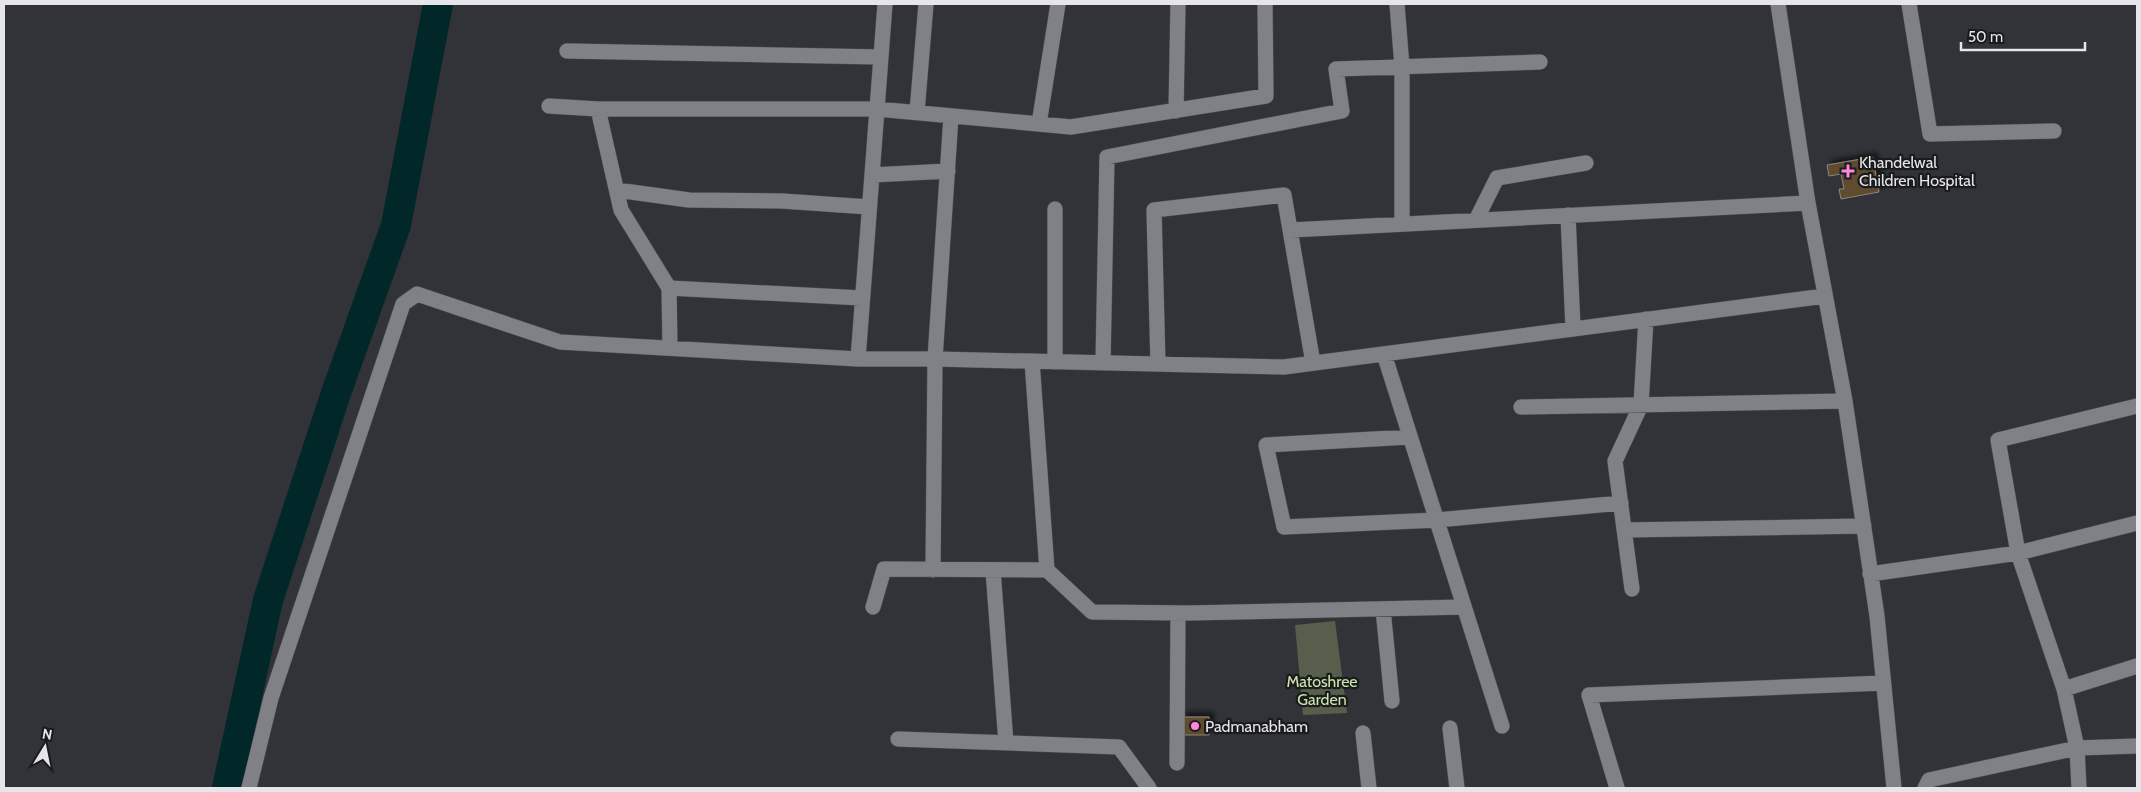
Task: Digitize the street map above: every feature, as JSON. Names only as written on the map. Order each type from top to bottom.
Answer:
[{"type":"street","points":[[858,359],[885,4]]},
{"type":"street","points":[[917,112],[926,4]]},
{"type":"street","points":[[1039,124],[1058,4]]},
{"type":"street","points":[[1176,110],[1178,4]]},
{"type":"street","points":[[548,106],[598,109],[876,109],[1071,127],[1266,96],[1265,4]]},
{"type":"street","points":[[1397,4],[1402,67],[1402,224]]},
{"type":"street","points":[[1778,4],[1808,203],[1845,401],[1870,574],[1878,616],[1894,788]]},
{"type":"street","points":[[1909,4],[1930,134],[2054,131]]},
{"type":"street","points":[[567,51],[880,57]]},
{"type":"street","points":[[1103,363],[1107,157],[1342,111],[1336,69],[1540,62]]},
{"type":"street","points":[[598,109],[621,210],[669,288],[670,348]]},
{"type":"street","points":[[933,570],[935,359],[951,116]]},
{"type":"street","points":[[1476,220],[1496,178],[1586,163]]},
{"type":"street","points":[[872,174],[948,171]]},
{"type":"street","points":[[617,190],[689,200],[782,201],[869,207]]},
{"type":"street","points":[[1158,364],[1154,210],[1284,195],[1313,363]]},
{"type":"street","points":[[1291,230],[1808,203]]},
{"type":"street","points":[[1055,209],[1055,362]]},
{"type":"street","points":[[1568,215],[1573,328]]},
{"type":"street","points":[[669,288],[862,298]]},
{"type":"street","points":[[249,788],[272,698],[403,304],[417,294],[560,342],[858,359],[1284,367],[1826,296]]},
{"type":"street","points":[[1632,589],[1615,460],[1641,404],[1646,319]]},
{"type":"street","points":[[1384,354],[1502,726]]},
{"type":"street","points":[[1032,361],[1047,570],[1092,612],[1178,613],[1464,607]]},
{"type":"street","points":[[1521,407],[1845,401]]},
{"type":"street","points":[[2079,788],[2077,748],[2064,690],[2018,553],[1998,440],[2137,406]]},
{"type":"street","points":[[1410,437],[1266,445],[1284,527],[1437,520],[1621,503]]},
{"type":"street","points":[[1870,574],[2018,553],[2137,523]]},
{"type":"street","points":[[1624,530],[1864,526]]},
{"type":"street","points":[[873,607],[884,570],[1047,570]]},
{"type":"street","points":[[993,570],[1006,743]]},
{"type":"street","points":[[1383,609],[1392,701]]},
{"type":"street","points":[[1176,763],[1178,613]]},
{"type":"street","points":[[2064,690],[2137,666]]},
{"type":"street","points":[[1617,788],[1590,695],[1883,683]]},
{"type":"street","points":[[1450,728],[1457,788]]},
{"type":"street","points":[[1363,733],[1369,788]]},
{"type":"street","points":[[898,739],[1119,747],[1149,788]]},
{"type":"street","points":[[1925,788],[1929,780],[2077,748],[2137,746]]},
{"type":"green space","name":"Matoshree Garden","points":[[1335,621],[1347,713],[1303,715],[1295,625]]},
{"type":"building","points":[[1873,157],[1879,192],[1841,199],[1839,189],[1844,189],[1841,174],[1829,176],[1827,165]]},
{"type":"building","name":"Padmanabham","points":[[1181,717],[1209,717],[1209,735],[1181,735]]},
{"type":"waterway","points":[[227,788],[268,600],[336,393],[396,225],[438,4]]},
{"type":"place","name":"Khandelwal Children Hospital","points":[[1848,171]]},
{"type":"place","name":"Padmanabham","points":[[1195,726]]}]
